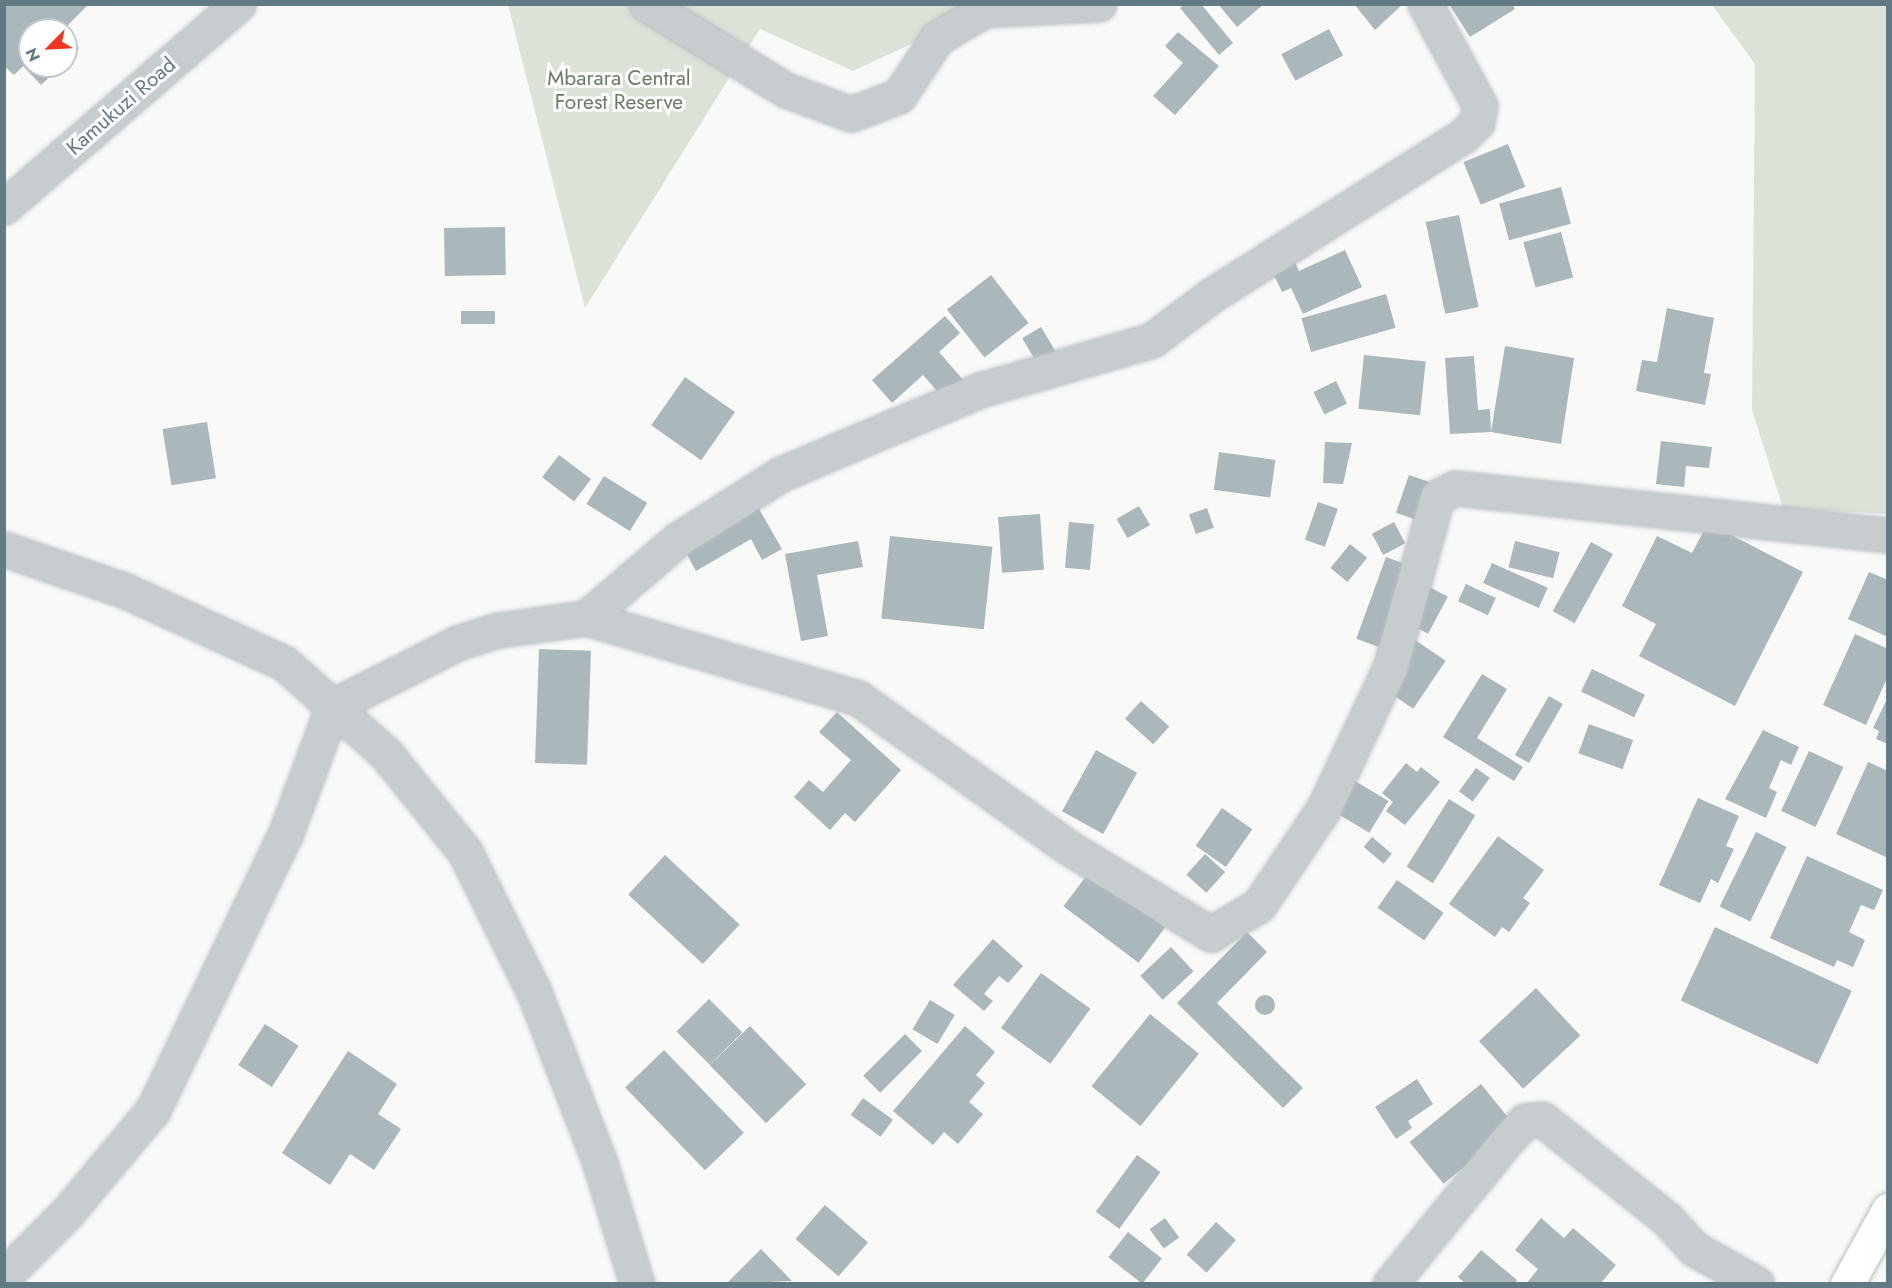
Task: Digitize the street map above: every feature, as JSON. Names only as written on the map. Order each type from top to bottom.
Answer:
[{"type":"main road","points":[[1847,1284],[1887,1210]]},
{"type":"street","name":"Kamukuzi Road","points":[[4,207],[238,4]]},
{"type":"street","points":[[646,4],[786,90],[851,114],[898,96],[938,38],[974,14],[1006,6],[1099,4]]},
{"type":"street","points":[[586,618],[677,540],[781,474],[980,390],[1152,340],[1212,295],[1464,136],[1478,122],[1480,106],[1425,4]]},
{"type":"street","points":[[4,1276],[66,1214],[153,1110],[275,857],[333,706],[458,643],[498,630],[586,618],[858,698],[1066,846],[1211,934],[1259,905],[1324,808],[1390,668],[1437,497],[1455,488],[1887,535]]},
{"type":"street","points":[[4,549],[126,591],[284,663],[386,754],[465,852],[534,992],[600,1162],[637,1284]]},
{"type":"street","points":[[1390,1284],[1508,1139],[1525,1121],[1542,1119],[1668,1220],[1693,1248],[1757,1284]]},
{"type":"green space","name":"Mbarara Central Forest Reserve","points":[[508,5],[995,5],[853,71],[760,29],[585,308]]},
{"type":"green space","points":[[1712,5],[1887,5],[1887,514],[1783,508],[1752,410],[1755,64]]},
{"type":"building","points":[[4,4],[89,4],[75,18],[18,18],[18,71],[14,75],[4,66]]},
{"type":"building","points":[[1184,4],[1201,4],[1233,43],[1219,55],[1180,8]]},
{"type":"building","points":[[1218,4],[1264,4],[1237,27]]},
{"type":"building","points":[[1354,4],[1403,4],[1375,30]]},
{"type":"building","points":[[1449,4],[1512,4],[1515,9],[1470,37]]},
{"type":"building","points":[[1329,29],[1343,55],[1295,81],[1281,54]]},
{"type":"building","points":[[1178,32],[1219,66],[1175,115],[1153,96],[1183,63],[1165,46]]},
{"type":"building","points":[[34,78],[48,78],[41,85]]},
{"type":"building","points":[[1508,144],[1525,187],[1481,205],[1463,162]]},
{"type":"building","points":[[1561,187],[1571,224],[1509,240],[1499,204]]},
{"type":"building","points":[[1459,215],[1479,307],[1445,314],[1426,222]]},
{"type":"building","points":[[505,227],[506,275],[445,276],[444,228]]},
{"type":"building","points":[[1561,232],[1573,277],[1535,287],[1523,242]]},
{"type":"building","points":[[1345,250],[1362,287],[1303,314],[1291,288],[1282,292],[1269,265],[1291,254],[1299,271]]},
{"type":"building","points":[[991,275],[1029,323],[984,358],[947,309]]},
{"type":"building","points":[[1386,294],[1396,328],[1311,352],[1301,318]]},
{"type":"building","points":[[1667,308],[1714,318],[1704,373],[1711,374],[1705,405],[1636,391],[1642,360],[1657,362]]},
{"type":"building","points":[[461,311],[495,311],[495,324],[461,324]]},
{"type":"building","points":[[945,316],[960,333],[939,352],[965,382],[945,400],[923,375],[892,403],[872,380]]},
{"type":"building","points":[[1041,327],[1061,360],[1042,372],[1022,338]]},
{"type":"building","points":[[1505,346],[1574,358],[1561,444],[1491,432]]},
{"type":"building","points":[[1364,355],[1426,361],[1420,415],[1358,409]]},
{"type":"building","points":[[1474,356],[1478,410],[1490,409],[1491,432],[1450,434],[1445,358]]},
{"type":"building","points":[[685,377],[735,412],[701,460],[651,425]]},
{"type":"building","points":[[1336,381],[1347,403],[1324,414],[1314,392]]},
{"type":"building","points":[[207,422],[216,478],[171,485],[163,429]]},
{"type":"building","points":[[1661,441],[1712,447],[1709,468],[1686,466],[1684,487],[1656,484]]},
{"type":"building","points":[[1325,442],[1352,443],[1343,484],[1323,483]]},
{"type":"building","points":[[1219,452],[1275,460],[1270,498],[1214,490]]},
{"type":"building","points":[[559,455],[591,479],[574,501],[542,477]]},
{"type":"building","points":[[1409,475],[1429,482],[1416,520],[1396,513]]},
{"type":"building","points":[[604,476],[647,503],[630,531],[587,504]]},
{"type":"building","points":[[1318,502],[1338,509],[1325,547],[1305,540]]},
{"type":"building","points":[[1139,506],[1150,525],[1127,538],[1116,519]]},
{"type":"building","points":[[758,507],[782,549],[762,560],[751,539],[696,571],[684,549]]},
{"type":"building","points":[[1207,508],[1214,528],[1196,534],[1189,514]]},
{"type":"building","points":[[1040,514],[1044,570],[1002,573],[998,517]]},
{"type":"building","points":[[1069,522],[1094,524],[1090,570],[1065,568]]},
{"type":"building","points":[[1394,522],[1405,543],[1383,555],[1372,534]]},
{"type":"building","points":[[1708,523],[1803,572],[1735,706],[1639,656],[1656,624],[1622,606],[1657,536],[1692,553]]},
{"type":"building","points":[[890,536],[992,547],[984,629],[881,619]]},
{"type":"building","points":[[858,541],[863,567],[817,575],[828,636],[801,641],[785,554]]},
{"type":"building","points":[[1515,541],[1560,552],[1553,578],[1508,567]]},
{"type":"building","points":[[1591,542],[1613,554],[1575,623],[1553,611]]},
{"type":"building","points":[[1350,544],[1367,558],[1348,582],[1330,568]]},
{"type":"building","points":[[1386,557],[1419,569],[1389,651],[1356,639]]},
{"type":"building","points":[[1492,563],[1548,588],[1539,608],[1483,583]]},
{"type":"building","points":[[1869,572],[1888,580],[1888,637],[1848,619]]},
{"type":"building","points":[[1424,584],[1448,597],[1428,634],[1404,621]]},
{"type":"building","points":[[1466,584],[1496,598],[1488,615],[1458,601]]},
{"type":"building","points":[[1855,634],[1888,649],[1888,676],[1866,725],[1823,705]]},
{"type":"building","points":[[1415,640],[1446,661],[1413,709],[1383,688]]},
{"type":"building","points":[[539,649],[591,651],[587,765],[535,763]]},
{"type":"building","points":[[1592,669],[1645,695],[1634,717],[1581,691]]},
{"type":"building","points":[[1482,674],[1507,689],[1477,738],[1523,767],[1514,781],[1443,737]]},
{"type":"building","points":[[1549,696],[1563,704],[1529,763],[1515,755]]},
{"type":"building","points":[[1888,697],[1888,744],[1876,739],[1879,731],[1873,728]]},
{"type":"building","points":[[1141,701],[1169,726],[1153,744],[1125,719]]},
{"type":"building","points":[[837,712],[901,770],[855,822],[845,813],[830,830],[794,797],[809,780],[823,792],[851,760],[819,732]]},
{"type":"building","points":[[1589,724],[1633,740],[1623,769],[1578,753]]},
{"type":"building","points":[[1763,730],[1799,747],[1791,765],[1781,760],[1769,788],[1777,792],[1766,818],[1725,799]]},
{"type":"building","points":[[1096,750],[1137,773],[1103,834],[1062,811]]},
{"type":"building","points":[[1809,751],[1843,767],[1816,827],[1781,811]]},
{"type":"building","points":[[1868,762],[1888,771],[1888,858],[1836,834]]},
{"type":"building","points":[[1406,763],[1417,772],[1421,767],[1440,782],[1405,825],[1386,811],[1393,802],[1382,793]]},
{"type":"building","points":[[1476,768],[1490,778],[1473,801],[1459,791]]},
{"type":"building","points":[[1355,781],[1388,801],[1369,833],[1336,813]]},
{"type":"building","points":[[1698,798],[1739,816],[1726,846],[1734,849],[1718,883],[1711,879],[1700,903],[1659,885]]},
{"type":"building","points":[[1449,799],[1475,815],[1433,883],[1407,867]]},
{"type":"building","points":[[1222,808],[1252,829],[1226,867],[1196,846]]},
{"type":"building","points":[[1756,832],[1787,847],[1750,922],[1720,907]]},
{"type":"building","points":[[1498,836],[1544,870],[1523,898],[1530,903],[1509,932],[1502,927],[1495,937],[1449,904]]},
{"type":"building","points":[[1372,837],[1392,854],[1384,864],[1364,847]]},
{"type":"building","points":[[1205,854],[1225,872],[1206,893],[1186,875]]},
{"type":"building","points":[[665,855],[740,925],[703,964],[628,894]]},
{"type":"building","points":[[1807,856],[1883,890],[1874,910],[1861,905],[1849,932],[1865,940],[1853,967],[1837,960],[1834,967],[1770,938]]},
{"type":"building","points":[[1090,871],[1165,928],[1139,963],[1064,906]]},
{"type":"building","points":[[1397,880],[1444,913],[1424,941],[1377,908]]},
{"type":"building","points":[[1715,927],[1852,991],[1818,1064],[1681,1000]]},
{"type":"building","points":[[1247,932],[1267,952],[1217,1003],[1303,1088],[1283,1108],[1177,1003]]},
{"type":"building","points":[[993,939],[1023,966],[1008,983],[999,976],[984,994],[993,1001],[984,1011],[953,985]]},
{"type":"building","points":[[1171,947],[1194,971],[1163,1000],[1140,976]]},
{"type":"building","points":[[1041,973],[1090,1009],[1050,1064],[1001,1028]]},
{"type":"building","points":[[1536,988],[1580,1036],[1523,1089],[1479,1041]]},
{"type":"building","points":[[1265,995],[1272,998],[1275,1005],[1272,1012],[1265,1015],[1258,1012],[1255,1005],[1258,998]]},
{"type":"building","points":[[709,999],[742,1032],[710,1065],[676,1032]]},
{"type":"building","points":[[930,1000],[955,1015],[937,1044],[912,1029]]},
{"type":"building","points":[[1150,1014],[1199,1054],[1140,1126],[1091,1086]]},
{"type":"building","points":[[265,1024],[299,1046],[272,1087],[238,1065]]},
{"type":"building","points":[[750,1026],[806,1084],[766,1123],[710,1065]]},
{"type":"building","points":[[965,1026],[995,1052],[976,1075],[985,1083],[969,1102],[983,1114],[958,1144],[944,1132],[933,1145],[893,1111]]},
{"type":"building","points":[[905,1034],[922,1051],[880,1093],[863,1076]]},
{"type":"building","points":[[664,1050],[744,1133],[705,1170],[625,1088]]},
{"type":"building","points":[[348,1051],[397,1084],[378,1114],[401,1129],[374,1170],[350,1154],[330,1185],[282,1153]]},
{"type":"building","points":[[1417,1079],[1433,1104],[1408,1121],[1412,1128],[1396,1139],[1375,1107]]},
{"type":"building","points":[[1481,1084],[1515,1126],[1443,1184],[1410,1142]]},
{"type":"building","points":[[863,1098],[893,1120],[881,1137],[851,1115]]},
{"type":"building","points":[[1137,1155],[1160,1172],[1119,1229],[1096,1212]]},
{"type":"building","points":[[825,1205],[868,1242],[838,1276],[795,1239]]},
{"type":"building","points":[[1165,1218],[1179,1237],[1164,1249],[1150,1229]]},
{"type":"building","points":[[1541,1218],[1564,1238],[1573,1228],[1616,1265],[1600,1284],[1526,1284],[1538,1269],[1515,1250]]},
{"type":"building","points":[[1216,1222],[1236,1240],[1207,1273],[1187,1255]]},
{"type":"building","points":[[1128,1232],[1162,1258],[1142,1284],[1108,1257]]},
{"type":"building","points":[[761,1249],[792,1281],[726,1284]]},
{"type":"building","points":[[1481,1250],[1517,1280],[1514,1284],[1466,1284],[1458,1277]]}]
